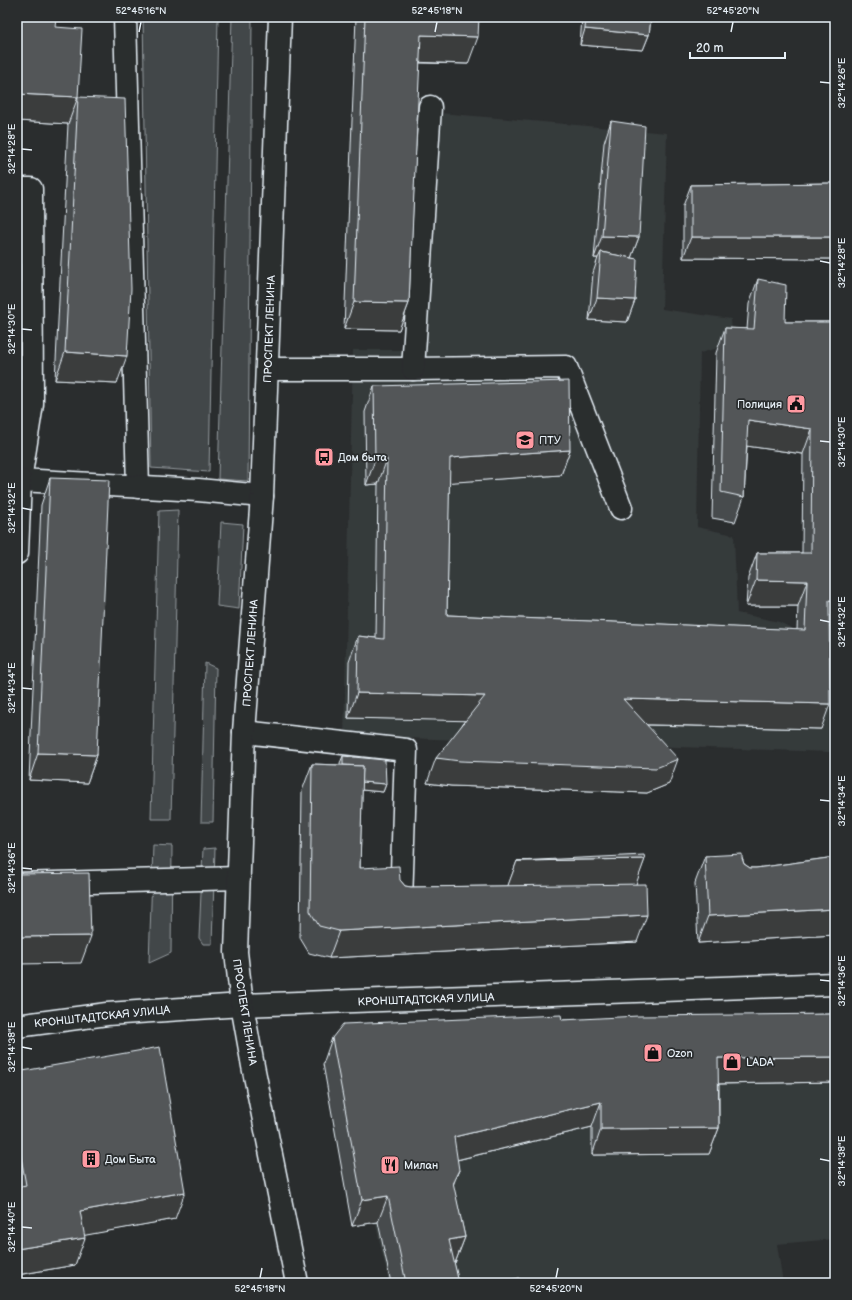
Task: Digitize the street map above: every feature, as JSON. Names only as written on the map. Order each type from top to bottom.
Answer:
[{"type":"main road","points":[[125,17],[138,487]]},
{"type":"main road","name":"ПРОСПЕКТ ЛЕНИНА","points":[[280,17],[268,369],[262,496],[244,732],[236,952],[242,1005],[297,1283]]},
{"type":"main road","points":[[413,370],[430,107]]},
{"type":"main road","points":[[17,189],[31,189],[25,404],[17,553]]},
{"type":"main road","points":[[268,369],[413,370],[566,367],[621,508]]},
{"type":"main road","points":[[20,480],[207,491],[262,496]]},
{"type":"main road","points":[[244,732],[406,750],[402,902],[433,902]]},
{"type":"main road","points":[[17,884],[239,878]]},
{"type":"main road","name":"КРОНШТАДТСКАЯ УЛИЦА","points":[[17,1026],[106,1014],[242,1005],[835,984]]},
{"type":"shaded area","points":[[143,17],[218,17],[209,472],[151,468]]},
{"type":"shaded area","points":[[232,17],[252,17],[248,481],[218,479]]},
{"type":"shaded area","name":"ПТУ","points":[[440,113],[667,133],[662,309],[731,319],[733,344],[700,353],[697,527],[734,535],[737,613],[779,622],[835,649],[835,683],[830,752],[344,736],[353,350],[424,350]]},
{"type":"shaded area","points":[[178,510],[171,819],[151,819],[159,511]]},
{"type":"shaded area","points":[[221,522],[243,524],[239,609],[217,606]]},
{"type":"shaded area","points":[[205,663],[216,668],[213,822],[201,822]]},
{"type":"shaded area","points":[[153,845],[172,846],[171,953],[149,963]]},
{"type":"shaded area","points":[[215,848],[212,944],[203,944],[199,938],[203,849]]},
{"type":"shaded area","points":[[835,1036],[835,1239],[777,1244],[783,1283],[389,1283],[344,1086]]},
{"type":"building","points":[[17,17],[56,17],[55,27],[82,29],[78,97],[17,94]]},
{"type":"building","points":[[365,17],[479,17],[478,37],[421,35],[409,303],[354,302]]},
{"type":"building","points":[[586,17],[651,17],[649,35],[585,29]]},
{"type":"building","points":[[78,97],[125,99],[131,289],[127,356],[65,352]]},
{"type":"building","points":[[611,121],[645,126],[639,237],[602,236]]},
{"type":"building","points":[[835,183],[835,237],[691,237],[691,185]]},
{"type":"building","points":[[601,252],[637,259],[635,300],[597,298]]},
{"type":"building","points":[[758,279],[786,285],[785,322],[835,322],[835,601],[829,600],[830,704],[623,699],[678,759],[656,768],[460,761],[436,758],[485,696],[357,693],[358,636],[384,639],[387,459],[375,460],[374,386],[569,381],[570,450],[450,458],[447,615],[805,630],[807,581],[756,580],[757,553],[811,553],[812,429],[748,420],[744,497],[721,492],[725,328],[754,329]]},
{"type":"building","points":[[50,478],[109,480],[97,755],[38,753]]},
{"type":"building","points":[[343,756],[385,760],[386,784],[362,782],[363,766],[343,765]]},
{"type":"building","points":[[312,764],[363,766],[360,868],[399,866],[400,880],[405,886],[411,887],[646,884],[647,915],[339,931],[319,926],[310,911]]},
{"type":"building","points":[[742,854],[744,864],[750,868],[835,857],[835,909],[708,916],[705,856]]},
{"type":"building","points":[[644,855],[645,859],[517,861]]},
{"type":"building","points":[[89,873],[91,936],[17,937],[17,874]]},
{"type":"building","points":[[835,1014],[835,1057],[718,1058],[719,1128],[601,1129],[601,1102],[454,1137],[459,1170],[453,1182],[465,1237],[449,1240],[459,1283],[406,1283],[388,1196],[362,1200],[332,1038],[343,1024],[561,1015],[562,1020],[638,1016]]},
{"type":"building","name":"Дом Быта","points":[[160,1047],[185,1192],[80,1211],[85,1238],[17,1249],[17,1187],[26,1185],[17,1135],[17,1072]]},
{"type":"building","points":[[519,1278],[520,1283],[498,1283]]},
{"type":"place","name":"Полиция","points":[[796,404]]},
{"type":"place","name":"ПТУ","points":[[525,440]]},
{"type":"place","name":"Дом быта","points":[[324,457]]},
{"type":"place","name":"Ozon","points":[[653,1053]]},
{"type":"place","name":"LADA","points":[[732,1062]]},
{"type":"place","name":"Дом Быта","points":[[91,1159]]},
{"type":"place","name":"Милан","points":[[390,1165]]}]
